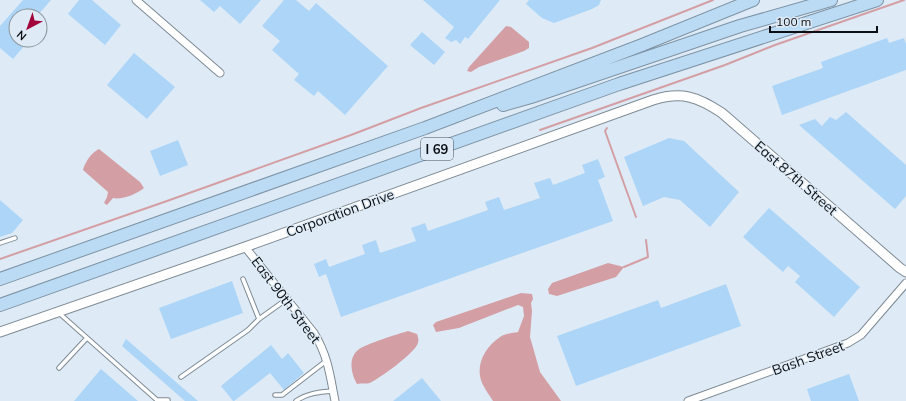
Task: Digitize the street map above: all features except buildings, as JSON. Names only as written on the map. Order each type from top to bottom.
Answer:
[{"type":"highway","name":"I 69","points":[[0,279],[425,128],[753,0]]},
{"type":"highway","points":[[425,128],[531,97],[740,26],[832,0]]},
{"type":"highway","name":"I 69","points":[[0,304],[619,84],[877,0]]},
{"type":"street","points":[[136,0],[220,72]]},
{"type":"street","name":"Corporation Drive","points":[[0,332],[245,247],[652,100],[680,96]]},
{"type":"street","name":"East 87th Street","points":[[680,96],[697,99],[709,104],[722,113],[906,272]]},
{"type":"street","name":"East 90th Street","points":[[245,247],[314,333],[327,360],[335,401]]},
{"type":"street","name":"Bash Street","points":[[688,401],[848,343],[861,335],[906,283]]},
{"type":"lane","points":[[0,242],[15,238]]},
{"type":"lane","points":[[244,280],[259,319]]},
{"type":"lane","points":[[181,377],[248,330],[259,319],[286,299]]},
{"type":"lane","points":[[58,312],[158,400],[168,401]]},
{"type":"lane","points":[[59,368],[87,338]]},
{"type":"lane","points":[[275,394],[282,395],[327,360]]},
{"type":"lane","points":[[296,401],[302,397],[315,393],[333,391]]},
{"type":"shaded area","points":[[506,26],[511,27],[529,42],[529,48],[479,67],[471,72],[467,71],[469,67]]},
{"type":"shaded area","points":[[99,149],[140,182],[144,188],[129,196],[113,198],[107,205],[104,203],[108,192],[83,170],[89,158]]},
{"type":"shaded area","points":[[608,263],[624,267],[616,277],[557,296],[549,294],[548,289],[552,283]]},
{"type":"shaded area","points":[[521,293],[532,294],[533,299],[531,303],[532,311],[530,337],[540,372],[561,401],[493,401],[480,378],[480,365],[485,352],[494,341],[500,337],[506,334],[518,332],[524,316],[523,307],[518,305],[459,328],[436,332],[433,325],[436,322]]},
{"type":"shaded area","points":[[408,331],[417,334],[418,340],[418,343],[411,353],[389,371],[370,383],[357,384],[352,371],[352,362],[355,353],[374,342]]},
{"type":"waterway","points":[[0,259],[167,201],[351,135],[421,108],[592,48],[713,0]]},
{"type":"waterway","points":[[540,130],[904,0]]},
{"type":"waterway","points":[[607,128],[605,131],[636,217]]},
{"type":"waterway","points":[[624,267],[648,257],[646,240]]}]
